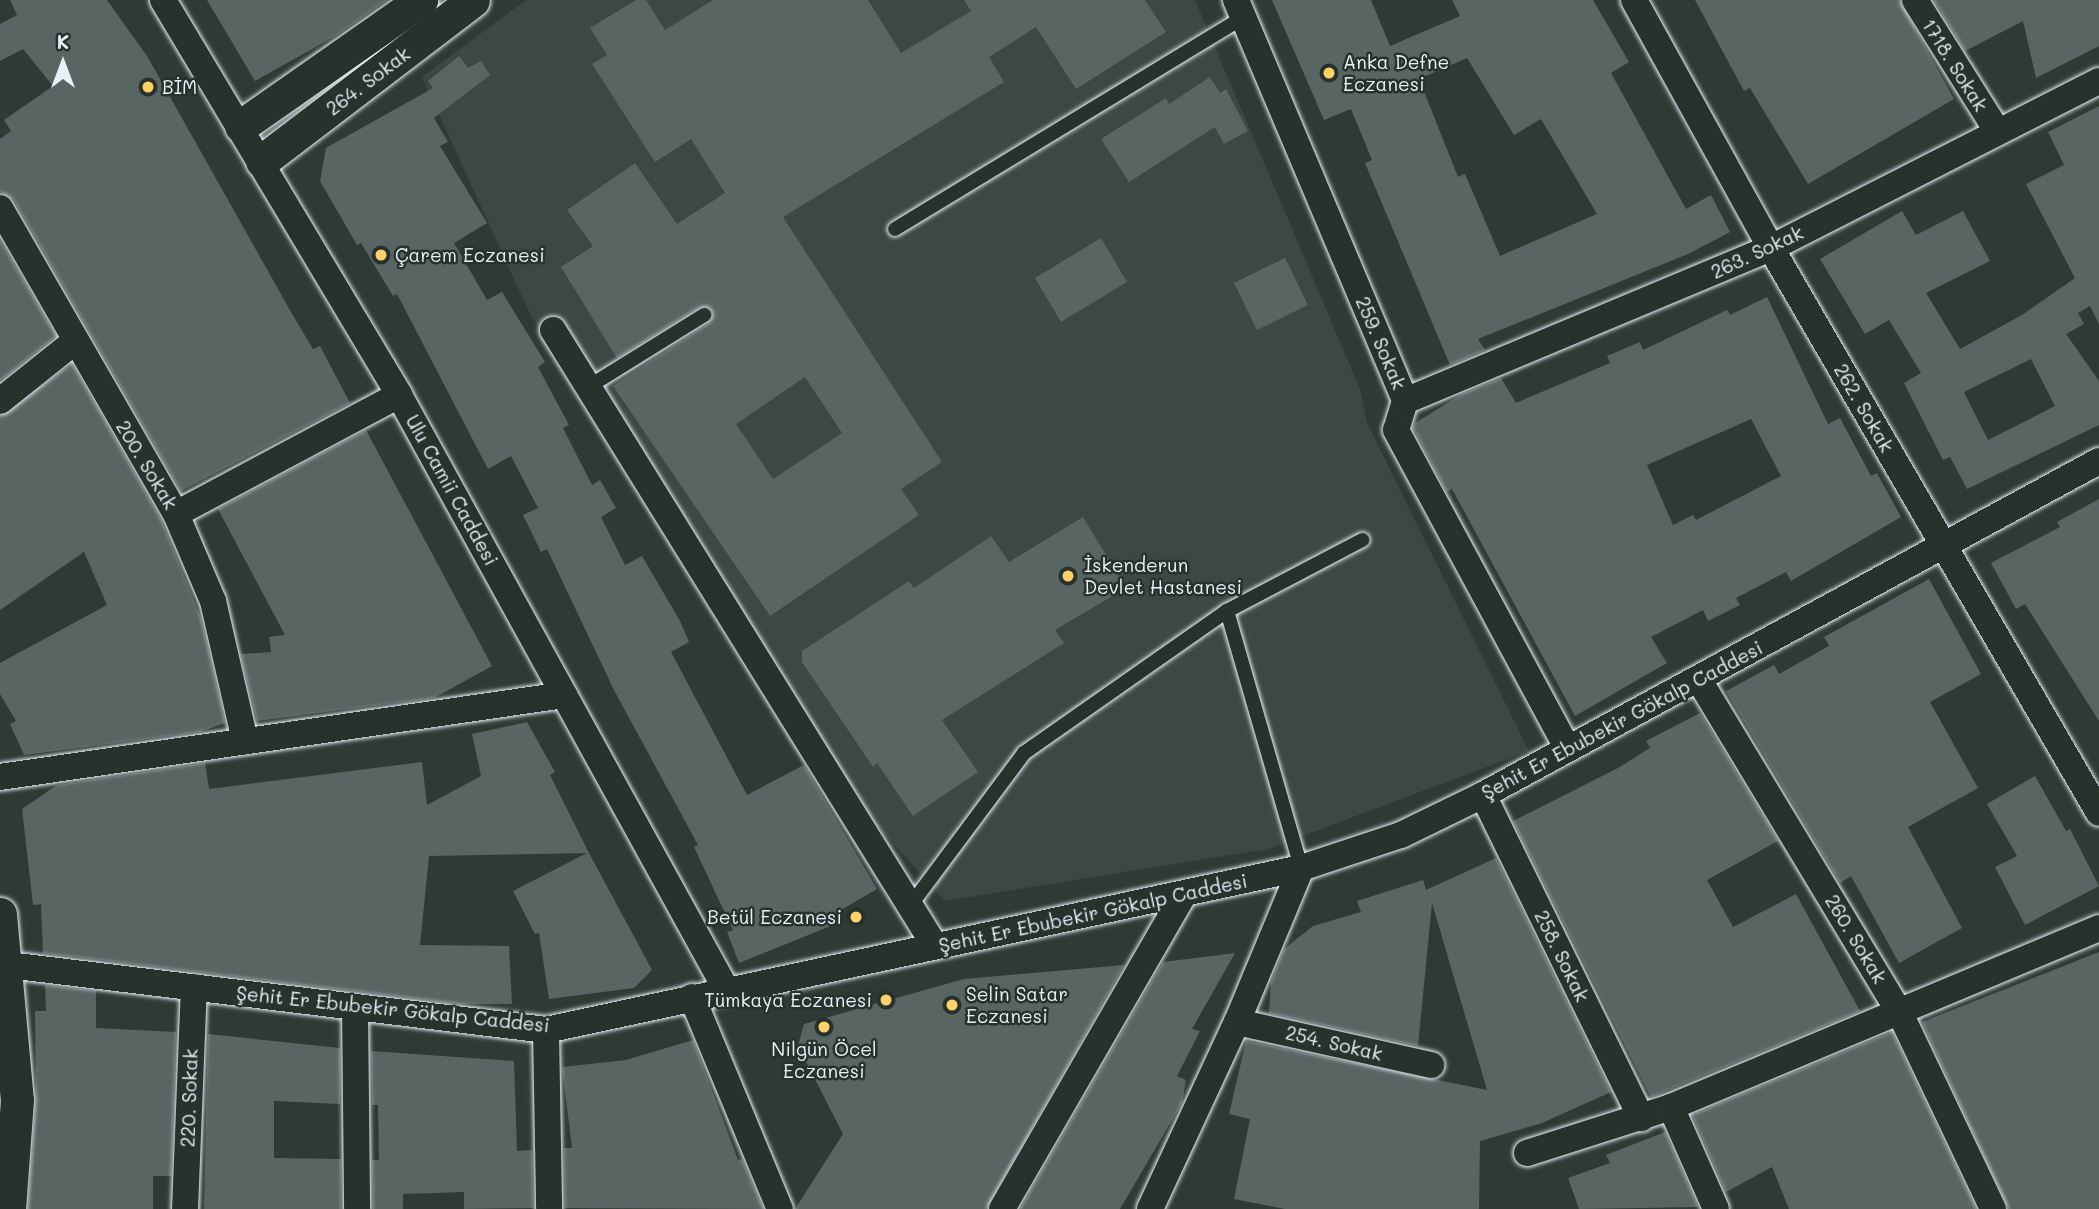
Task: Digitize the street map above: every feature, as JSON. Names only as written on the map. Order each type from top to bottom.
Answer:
[{"type":"street","name":"Ulu Camii Caddesi","points":[[163,0],[241,125],[399,394],[726,989]]},
{"type":"street","name":"264. Sokak","points":[[262,162],[473,0]]},
{"type":"street","name":"1718. Sokak","points":[[1915,0],[1996,130]]},
{"type":"street","name":"262. Sokak","points":[[1641,3],[1771,248],[2099,813]]},
{"type":"street","name":"264. Sokak","points":[[241,125],[410,4]]},
{"type":"street","name":"259. Sokak","points":[[1239,8],[1405,401],[1396,430],[1568,749]]},
{"type":"street","name":"263. Sokak","points":[[1405,401],[1771,248],[1996,130],[2099,81]]},
{"type":"street","name":"200. Sokak","points":[[0,208],[74,342],[176,514],[213,601],[245,741]]},
{"type":"street","points":[[553,331],[935,946]]},
{"type":"street","points":[[0,401],[74,342]]},
{"type":"street","points":[[176,514],[399,394]]},
{"type":"street","name":"Şehit Er Ebubekir Gökalp Caddesi","points":[[4,964],[546,1030],[726,989],[1183,895],[1301,868],[1401,835],[1483,795],[2099,461]]},
{"type":"street","name":"260. Sokak","points":[[1699,680],[1900,1013],[1993,1209]]},
{"type":"street","points":[[0,777],[564,695]]},
{"type":"street","name":"258. Sokak","points":[[1483,795],[1641,1118]]},
{"type":"street","points":[[1159,1207],[1301,868]]},
{"type":"street","points":[[1002,1209],[1183,895]]},
{"type":"street","points":[[0,914],[17,1100],[9,1209]]},
{"type":"street","points":[[1527,1153],[1671,1107],[2099,928]]},
{"type":"street","name":"220. Sokak","points":[[185,1209],[194,987]]},
{"type":"street","points":[[692,997],[780,1209]]},
{"type":"street","points":[[355,1007],[356,1209]]},
{"type":"street","name":"254. Sokak","points":[[1237,1022],[1431,1065]]},
{"type":"street","points":[[546,1030],[549,1209]]},
{"type":"street","points":[[1671,1107],[1716,1209]]},
{"type":"lane","points":[[895,229],[1239,8]]},
{"type":"lane","points":[[588,387],[704,315]]},
{"type":"lane","points":[[910,906],[1024,753],[1227,611],[1362,541]]},
{"type":"lane","points":[[1227,611],[1301,868]]},
{"type":"shaded area","name":"İskenderun Devlet Hastanesi","points":[[526,0],[1195,0],[1360,389],[1367,423],[1529,751],[1268,849],[945,901],[789,728],[530,314],[422,77]]},
{"type":"building","points":[[10,0],[107,0],[147,56],[291,312],[313,349],[320,346],[350,403],[181,491],[14,200],[0,192],[0,139],[11,131],[4,120],[53,86],[23,49],[0,61],[0,24],[17,15]]},
{"type":"building","points":[[207,0],[387,0],[337,35],[255,81]]},
{"type":"building","points":[[636,0],[646,0],[665,30],[713,0],[868,0],[901,53],[971,11],[964,0],[1145,0],[1166,32],[1076,89],[1036,27],[989,57],[1004,82],[783,217],[942,462],[901,489],[919,515],[770,616],[613,386],[709,323],[712,311],[699,307],[617,358],[561,267],[593,246],[567,210],[635,163],[677,224],[725,193],[691,139],[655,162],[592,64],[607,55],[590,28]],"holes":[[[805,377],[842,433],[773,479],[736,424]]]},
{"type":"building","points":[[1272,0],[1371,0],[1390,46],[1460,16],[1452,0],[1593,0],[1629,62],[1611,73],[1686,209],[1711,195],[1730,232],[1688,254],[1478,339],[1485,350],[1450,365],[1365,163],[1372,160],[1351,109],[1324,120]],"holes":[[[1467,58],[1514,135],[1541,119],[1597,214],[1500,256],[1465,174],[1458,177],[1419,79]]]},
{"type":"building","points":[[1695,0],[1899,0],[1954,99],[1808,184],[1750,88],[1744,91]]},
{"type":"building","points":[[1934,0],[2099,0],[2099,46],[2036,78],[2023,21],[1965,51]]},
{"type":"building","points":[[459,56],[468,68],[481,61],[490,75],[434,118],[448,142],[440,146],[487,223],[454,243],[487,300],[502,292],[545,362],[538,367],[569,425],[563,428],[592,485],[600,480],[616,508],[601,517],[625,565],[642,556],[680,621],[689,642],[671,652],[747,795],[804,765],[877,889],[834,914],[838,923],[739,963],[727,932],[733,930],[694,847],[698,845],[614,690],[547,549],[541,552],[523,515],[538,508],[511,456],[488,469],[397,294],[393,296],[361,243],[357,245],[320,181],[326,148],[433,88],[428,81]]},
{"type":"building","points":[[1210,77],[1220,93],[1226,89],[1248,131],[1224,144],[1215,127],[1129,182],[1101,139],[1166,98],[1169,104]]},
{"type":"building","points":[[2099,106],[2099,324],[2090,306],[2078,313],[2084,324],[2066,334],[2099,381],[2099,425],[1967,489],[1950,457],[1943,460],[1904,383],[1921,373],[1889,320],[1865,334],[1820,259],[1902,211],[1916,235],[1963,211],[1990,261],[1926,293],[1960,349],[2022,315],[2075,278],[2026,184],[2064,165],[2048,132]],"holes":[[[2031,359],[2055,406],[1988,440],[1964,392]]]},
{"type":"building","points":[[1101,238],[1127,282],[1061,322],[1035,278]]},
{"type":"building","points":[[0,240],[56,336],[0,381]]},
{"type":"building","points":[[1285,258],[1308,305],[1257,330],[1234,283]]},
{"type":"building","points":[[1767,297],[1828,424],[1840,418],[1871,476],[1877,473],[1901,517],[1791,581],[1786,572],[1736,598],[1740,605],[1708,621],[1703,610],[1651,637],[1667,663],[1575,716],[1452,489],[1447,492],[1413,428],[1415,423],[1462,394],[1501,378],[1516,403],[1610,363],[1607,356],[1640,342],[1643,350],[1727,310],[1730,315]],"holes":[[[1751,419],[1781,476],[1696,520],[1693,515],[1673,525],[1647,465]]]},
{"type":"building","points":[[72,364],[162,521],[201,618],[225,723],[200,732],[24,755],[10,724],[16,721],[0,694],[0,663],[107,605],[84,552],[0,610],[0,416]]},
{"type":"building","points":[[366,430],[492,666],[434,698],[257,721],[241,654],[271,652],[269,637],[285,635],[218,509]]},
{"type":"building","points":[[2099,499],[2099,721],[2025,604],[2016,609],[1991,563],[2060,527],[2057,522]]},
{"type":"building","points":[[1083,517],[1126,588],[1055,630],[1064,643],[942,720],[978,772],[913,816],[877,763],[873,767],[802,662],[802,651],[909,581],[914,588],[991,536],[1009,562]]},
{"type":"building","points":[[1929,579],[1981,674],[1930,702],[1978,788],[1908,827],[1962,928],[1899,963],[1851,876],[1840,883],[1726,691],[1774,665],[1779,674],[1829,646],[1824,637]]},
{"type":"building","points":[[1700,713],[1778,841],[1707,880],[1733,927],[1796,894],[1860,1011],[1651,1097],[1513,821],[1618,768],[1650,748],[1646,741]]},
{"type":"building","points":[[527,722],[555,772],[550,775],[589,853],[652,970],[634,988],[549,999],[539,933],[535,934],[513,891],[587,853],[429,856],[420,945],[509,946],[512,1004],[460,1004],[43,953],[41,904],[33,905],[22,809],[57,785],[205,763],[209,789],[422,762],[427,805],[481,776],[472,734]]},
{"type":"building","points":[[2035,776],[2066,831],[2070,829],[2099,886],[2025,925],[1995,867],[2017,856],[1987,804]]},
{"type":"building","points":[[1496,858],[1611,1092],[1542,1123],[1480,1141],[1479,1209],[1285,1209],[1234,1199],[1250,1119],[1229,1114],[1246,1041],[1487,1090],[1432,903],[1418,1046],[1269,1013],[1271,982],[1284,949],[1313,926],[1361,912],[1357,901],[1423,880],[1426,890]]},
{"type":"building","points":[[2099,952],[2099,1209],[2009,1209],[1922,1022]]},
{"type":"building","points":[[1235,953],[1192,1029],[1200,1031],[1177,1076],[1186,1080],[1182,1103],[1120,1209],[1020,1209],[1163,962]]},
{"type":"building","points":[[1124,965],[986,1209],[795,1209],[843,1134],[798,1046],[804,1024],[964,979]]},
{"type":"building","points":[[45,985],[96,991],[96,1028],[176,1032],[171,1176],[153,1176],[153,1209],[28,1209],[36,1101],[35,1011],[46,1011]]},
{"type":"building","points":[[1892,1032],[1976,1209],[1789,1209],[1772,1167],[1726,1192],[1692,1115]]},
{"type":"building","points":[[208,1034],[340,1048],[340,1104],[274,1101],[274,1158],[341,1159],[341,1209],[204,1209]]},
{"type":"building","points":[[693,1040],[738,1160],[742,1159],[763,1209],[565,1208],[564,1148],[572,1148],[562,1067],[626,1060]]},
{"type":"building","points":[[371,1051],[514,1061],[517,1151],[532,1150],[533,1208],[464,1209],[464,1192],[403,1194],[403,1209],[373,1209],[372,1160],[379,1160],[378,1105],[372,1105]]},
{"type":"building","points":[[1665,1132],[1698,1207],[1579,1209],[1568,1178],[1610,1163],[1606,1155]]},
{"type":"place","name":"Anka Defne Eczanesi","points":[[1329,73]]},
{"type":"place","name":"BİM","points":[[148,87]]},
{"type":"place","name":"Çarem Eczanesi","points":[[381,255]]},
{"type":"place","name":"İskenderun Devlet Hastanesi","points":[[1068,576]]},
{"type":"place","name":"Betül Eczanesi","points":[[856,917]]},
{"type":"place","name":"Tümkaya Eczanesi","points":[[886,1000]]},
{"type":"place","name":"Selin Satar Eczanesi","points":[[952,1005]]},
{"type":"place","name":"Nilgün Öcel Eczanesi","points":[[824,1027]]}]
